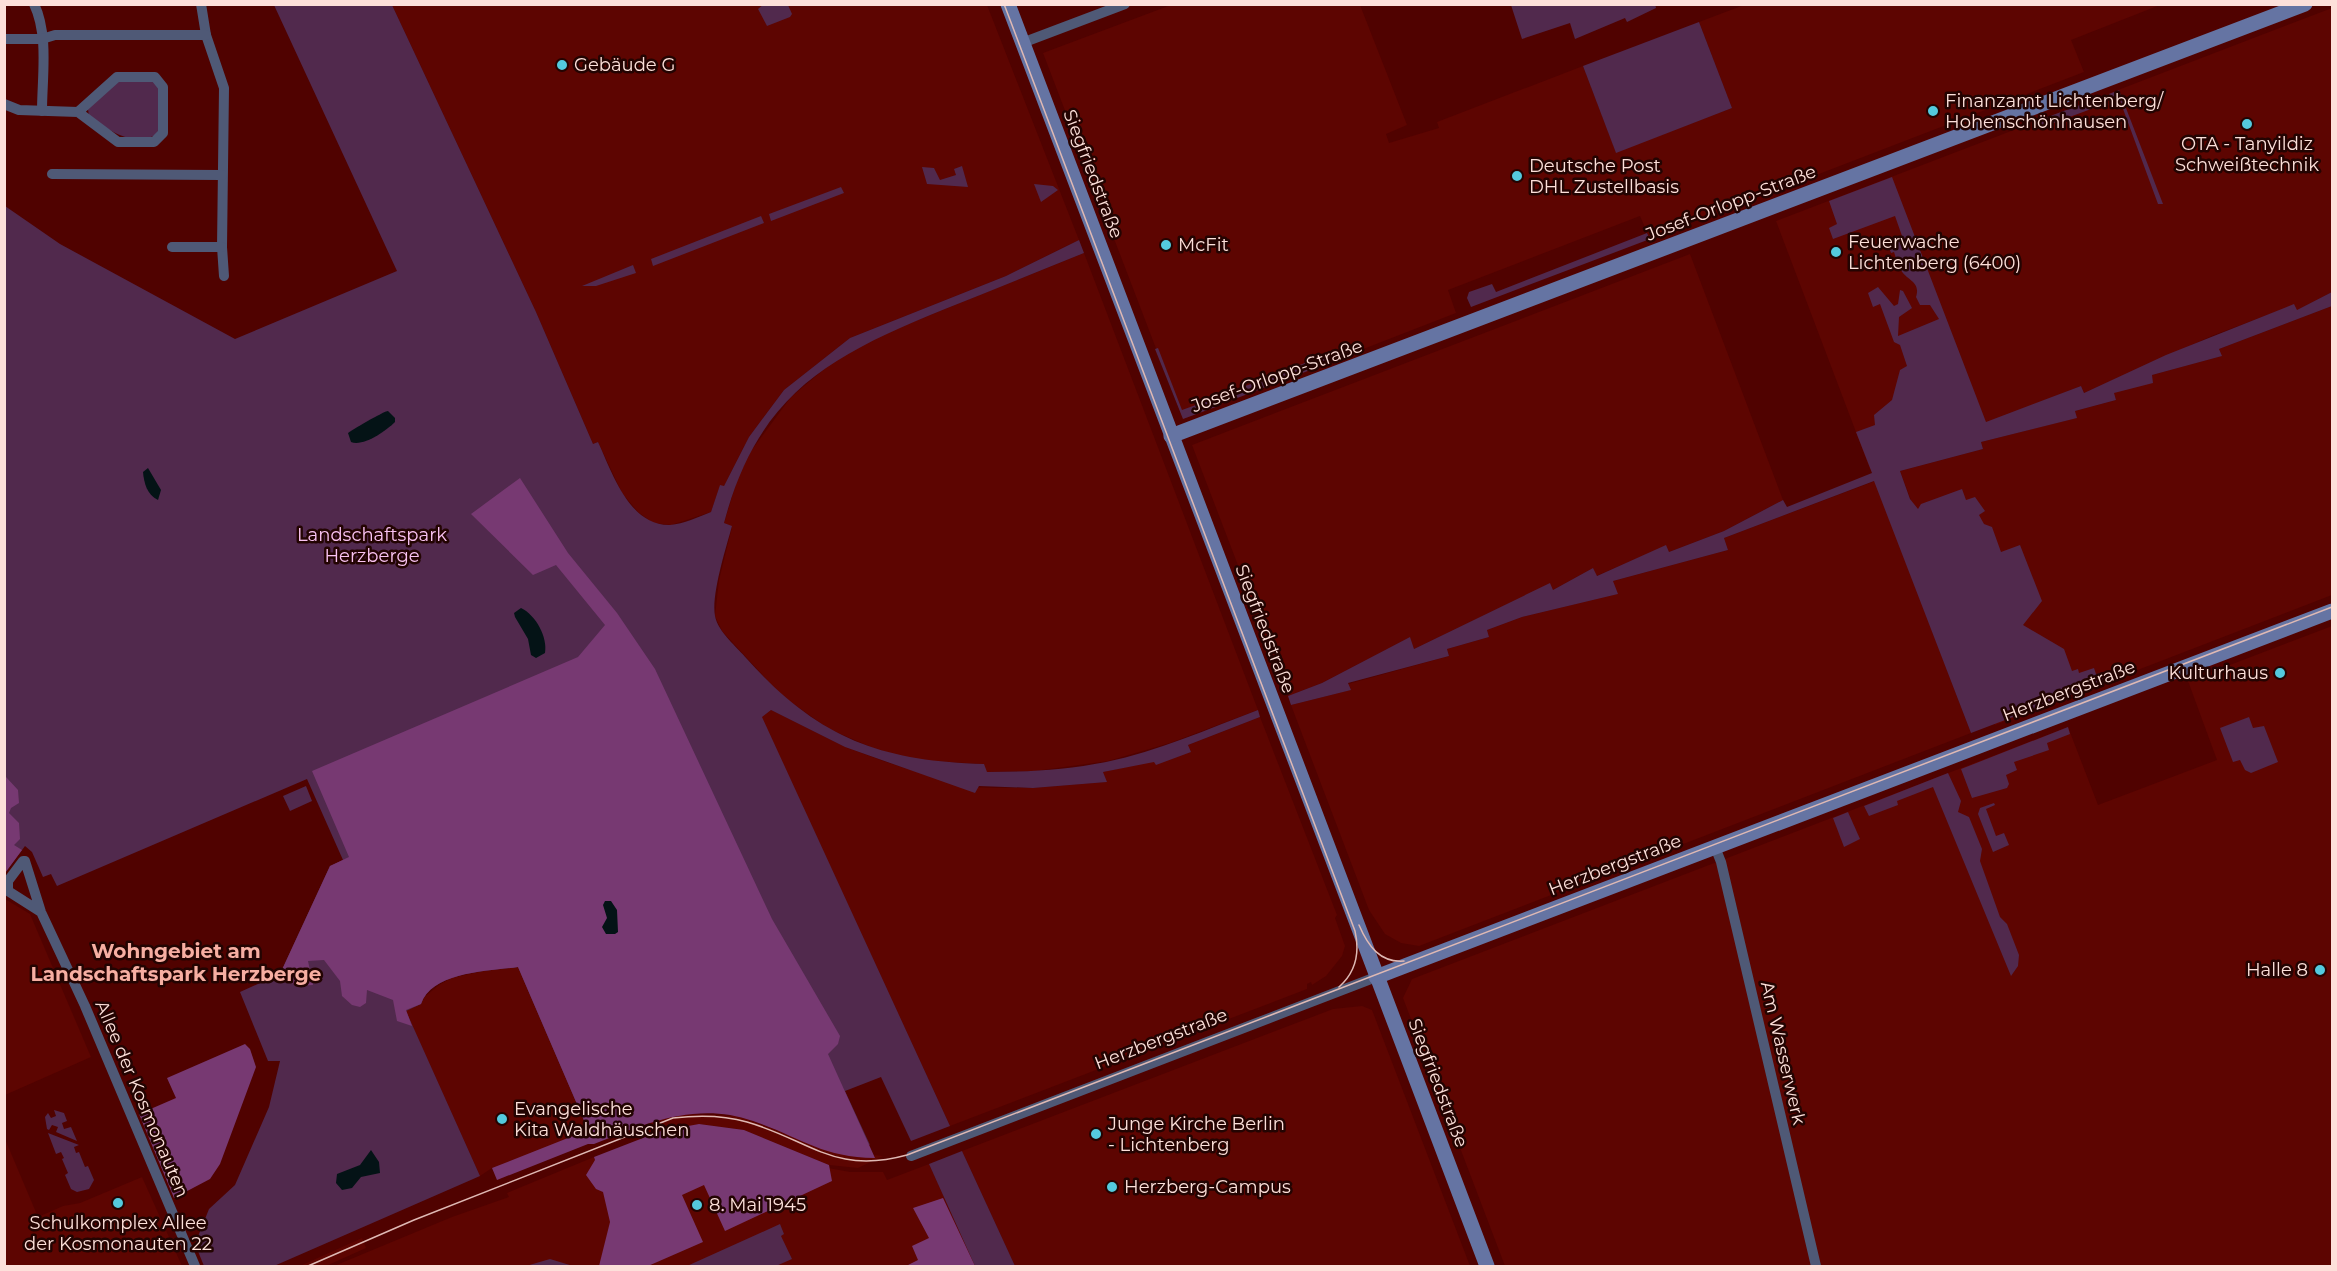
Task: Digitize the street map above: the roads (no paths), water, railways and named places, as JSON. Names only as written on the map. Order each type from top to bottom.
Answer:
[{"type":"street","points":[[34,4],[40,16],[42,39],[42,111]]},
{"type":"street","points":[[201,4],[206,35],[224,88],[222,175],[224,276]]},
{"type":"street","name":"Siegfriedstraße","points":[[1008,4],[1487,1266]]},
{"type":"street","points":[[1022,43],[1125,4]]},
{"type":"street","name":"Josef-Orlopp-Straße","points":[[1171,436],[2305,4]]},
{"type":"street","points":[[5,39],[42,39],[55,35],[206,35]]},
{"type":"street","points":[[4,104],[12,110],[78,112],[118,142],[154,142],[163,133],[163,87],[155,77],[117,77],[78,112]]},
{"type":"street","points":[[52,174],[222,175]]},
{"type":"street","points":[[172,247],[222,247]]},
{"type":"street","name":"Herzbergstraße","points":[[911,1156],[2332,611]]},
{"type":"street","name":"Am Wasserwerk","points":[[1715,848],[1721,862],[1816,1266]]},
{"type":"street","name":"Allee der Kosmonauten","points":[[41,912],[93,1026],[195,1266]]},
{"type":"tram line","points":[[1004,4],[1355,931],[1357,947],[1355,962],[1349,975],[1339,987]]},
{"type":"tram line","points":[[308,1266],[414,1220],[673,1118],[710,1116],[747,1122],[841,1158],[860,1161],[907,1155],[2332,607]]},
{"type":"tram line","points":[[1359,925],[1366,940],[1376,952],[1388,959],[1404,961]]},
{"type":"place","name":"Gebäude G","points":[[562,65]]},
{"type":"place","name":"Finanzamt Lichtenberg/ Hohenschönhausen","points":[[1933,111]]},
{"type":"place","name":"OTA - Tanyildiz Schweißtechnik","points":[[2247,124]]},
{"type":"place","name":"Deutsche Post DHL Zustellbasis","points":[[1517,176]]},
{"type":"place","name":"McFit","points":[[1166,245]]},
{"type":"place","name":"Feuerwache Lichtenberg (6400)","points":[[1836,252]]},
{"type":"place","name":"Kulturhaus","points":[[2280,673]]},
{"type":"place","name":"Halle 8","points":[[2320,970]]},
{"type":"place","name":"Evangelische Kita Waldhäuschen","points":[[502,1119]]},
{"type":"place","name":"Junge Kirche Berlin - Lichtenberg","points":[[1096,1134]]},
{"type":"place","name":"Herzberg-Campus","points":[[1112,1187]]},
{"type":"place","name":"Schulkomplex Allee der Kosmonauten 22","points":[[118,1203]]},
{"type":"place","name":"8. Mai 1945","points":[[697,1205]]},
{"type":"district","name":"Wohngebiet am Landschaftspark Herzberge","points":[[176,962]]},
{"type":"park label","name":"Landschaftspark Herzberge","points":[[372,545]]}]
